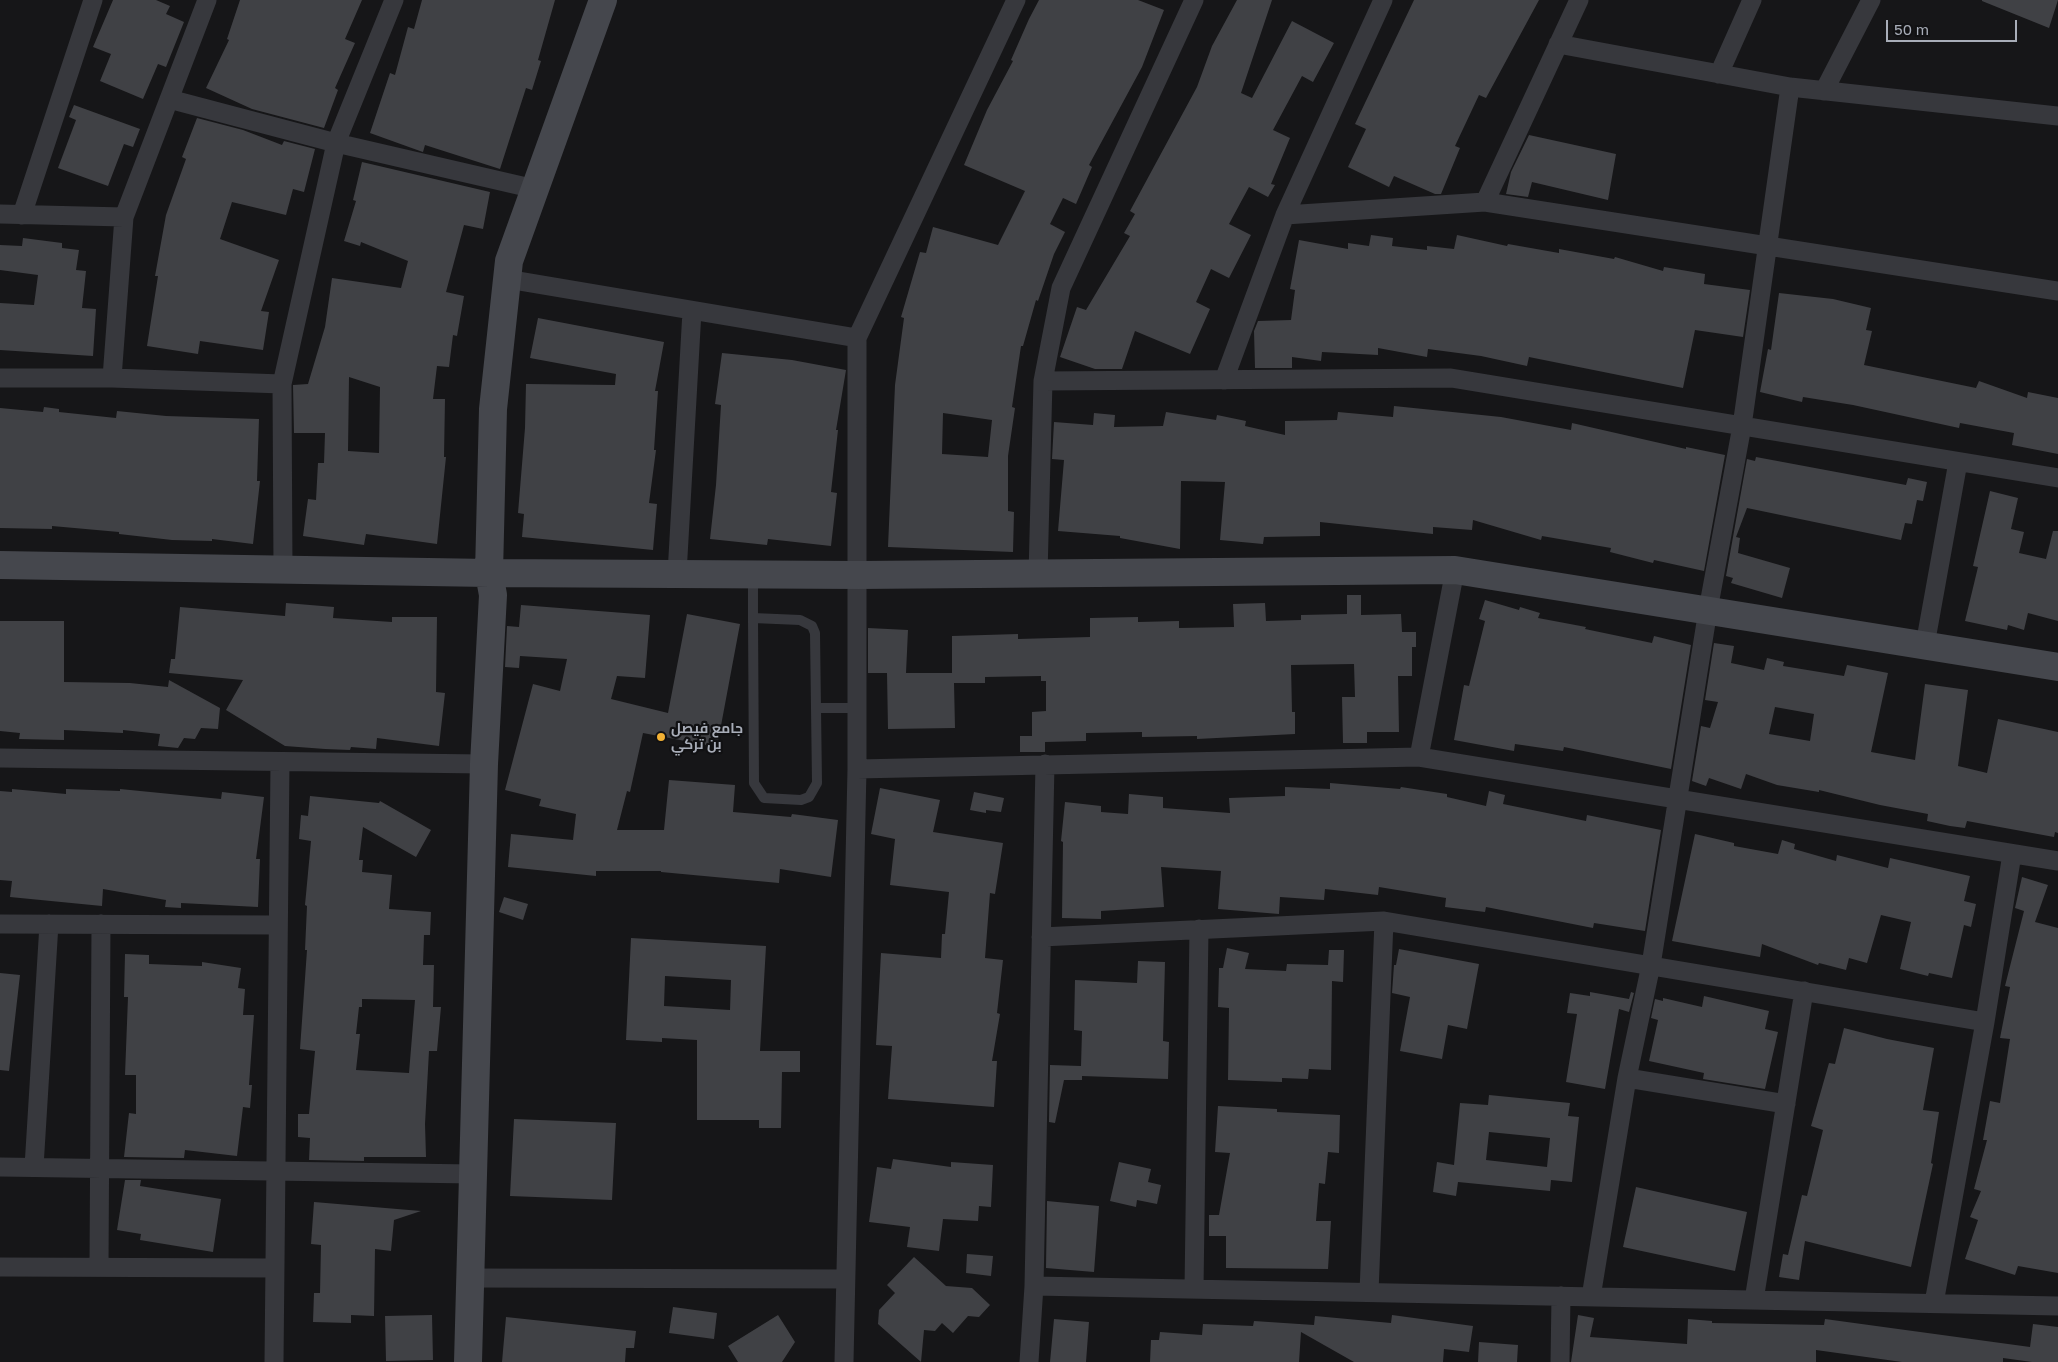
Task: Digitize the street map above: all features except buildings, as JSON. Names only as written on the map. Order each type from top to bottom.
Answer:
[{"type":"street","points":[[22,215],[94,0]]},
{"type":"street","points":[[283,570],[282,384],[336,143],[394,0]]},
{"type":"street","points":[[468,1362],[484,764],[494,595],[489,574],[493,409],[509,261],[603,0]]},
{"type":"street","points":[[844,1362],[857,769],[859,575],[857,338],[1016,0]]},
{"type":"street","points":[[1038,575],[1043,381],[1061,288],[1194,0]]},
{"type":"street","points":[[1224,380],[1285,215],[1383,0]]},
{"type":"street","points":[[1485,202],[1578,0]]},
{"type":"street","points":[[1719,74],[1752,0]]},
{"type":"street","points":[[1824,91],[1871,0]]},
{"type":"street","points":[[112,378],[124,217],[204,1]]},
{"type":"street","points":[[1558,44],[1790,88],[2058,116]]},
{"type":"street","points":[[1591,1297],[1628,1078],[1651,966],[1708,610],[1742,426],[1790,88]]},
{"type":"street","points":[[168,99],[336,143],[535,189]]},
{"type":"street","points":[[1285,215],[1485,202],[2058,291]]},
{"type":"street","points":[[0,214],[124,217]]},
{"type":"street","points":[[508,279],[857,338]]},
{"type":"street","points":[[677,574],[692,310]]},
{"type":"street","points":[[0,378],[112,378],[282,384]]},
{"type":"street","points":[[1043,381],[1451,378],[2058,478]]},
{"type":"street","points":[[1926,646],[1958,462]]},
{"type":"street","points":[[0,565],[489,574],[1038,575],[1455,570],[2058,667]]},
{"type":"street","points":[[1419,757],[1455,570]]},
{"type":"street","points":[[857,769],[1419,757],[2058,861]]},
{"type":"street","points":[[0,758],[484,764]]},
{"type":"street","points":[[274,1362],[280,762]]},
{"type":"street","points":[[1029,1362],[1034,1286],[1045,764]]},
{"type":"street","points":[[1934,1303],[1985,1022],[2012,854]]},
{"type":"street","points":[[1041,937],[1384,921],[1985,1022]]},
{"type":"street","points":[[1370,1292],[1384,921]]},
{"type":"street","points":[[0,924],[278,925]]},
{"type":"street","points":[[34,1167],[49,924]]},
{"type":"street","points":[[99,1266],[101,924]]},
{"type":"street","points":[[1194,1289],[1199,929]]},
{"type":"street","points":[[1754,1300],[1804,991]]},
{"type":"street","points":[[1628,1078],[1786,1104]]},
{"type":"street","points":[[0,1167],[473,1174]]},
{"type":"street","points":[[0,1267],[275,1268]]},
{"type":"street","points":[[470,1278],[845,1279]]},
{"type":"street","points":[[1034,1286],[2058,1306]]},
{"type":"street","points":[[1560,1362],[1561,1296]]},
{"type":"lane","points":[[753,574],[753,618],[754,783],[764,798],[801,800],[809,797],[814,792],[817,783],[815,633],[812,626],[800,620],[753,618]]},
{"type":"lane","points":[[816,708],[857,708]]},
{"type":"place","name":"جامع فيصل بن تركي","points":[[661,737]]}]
